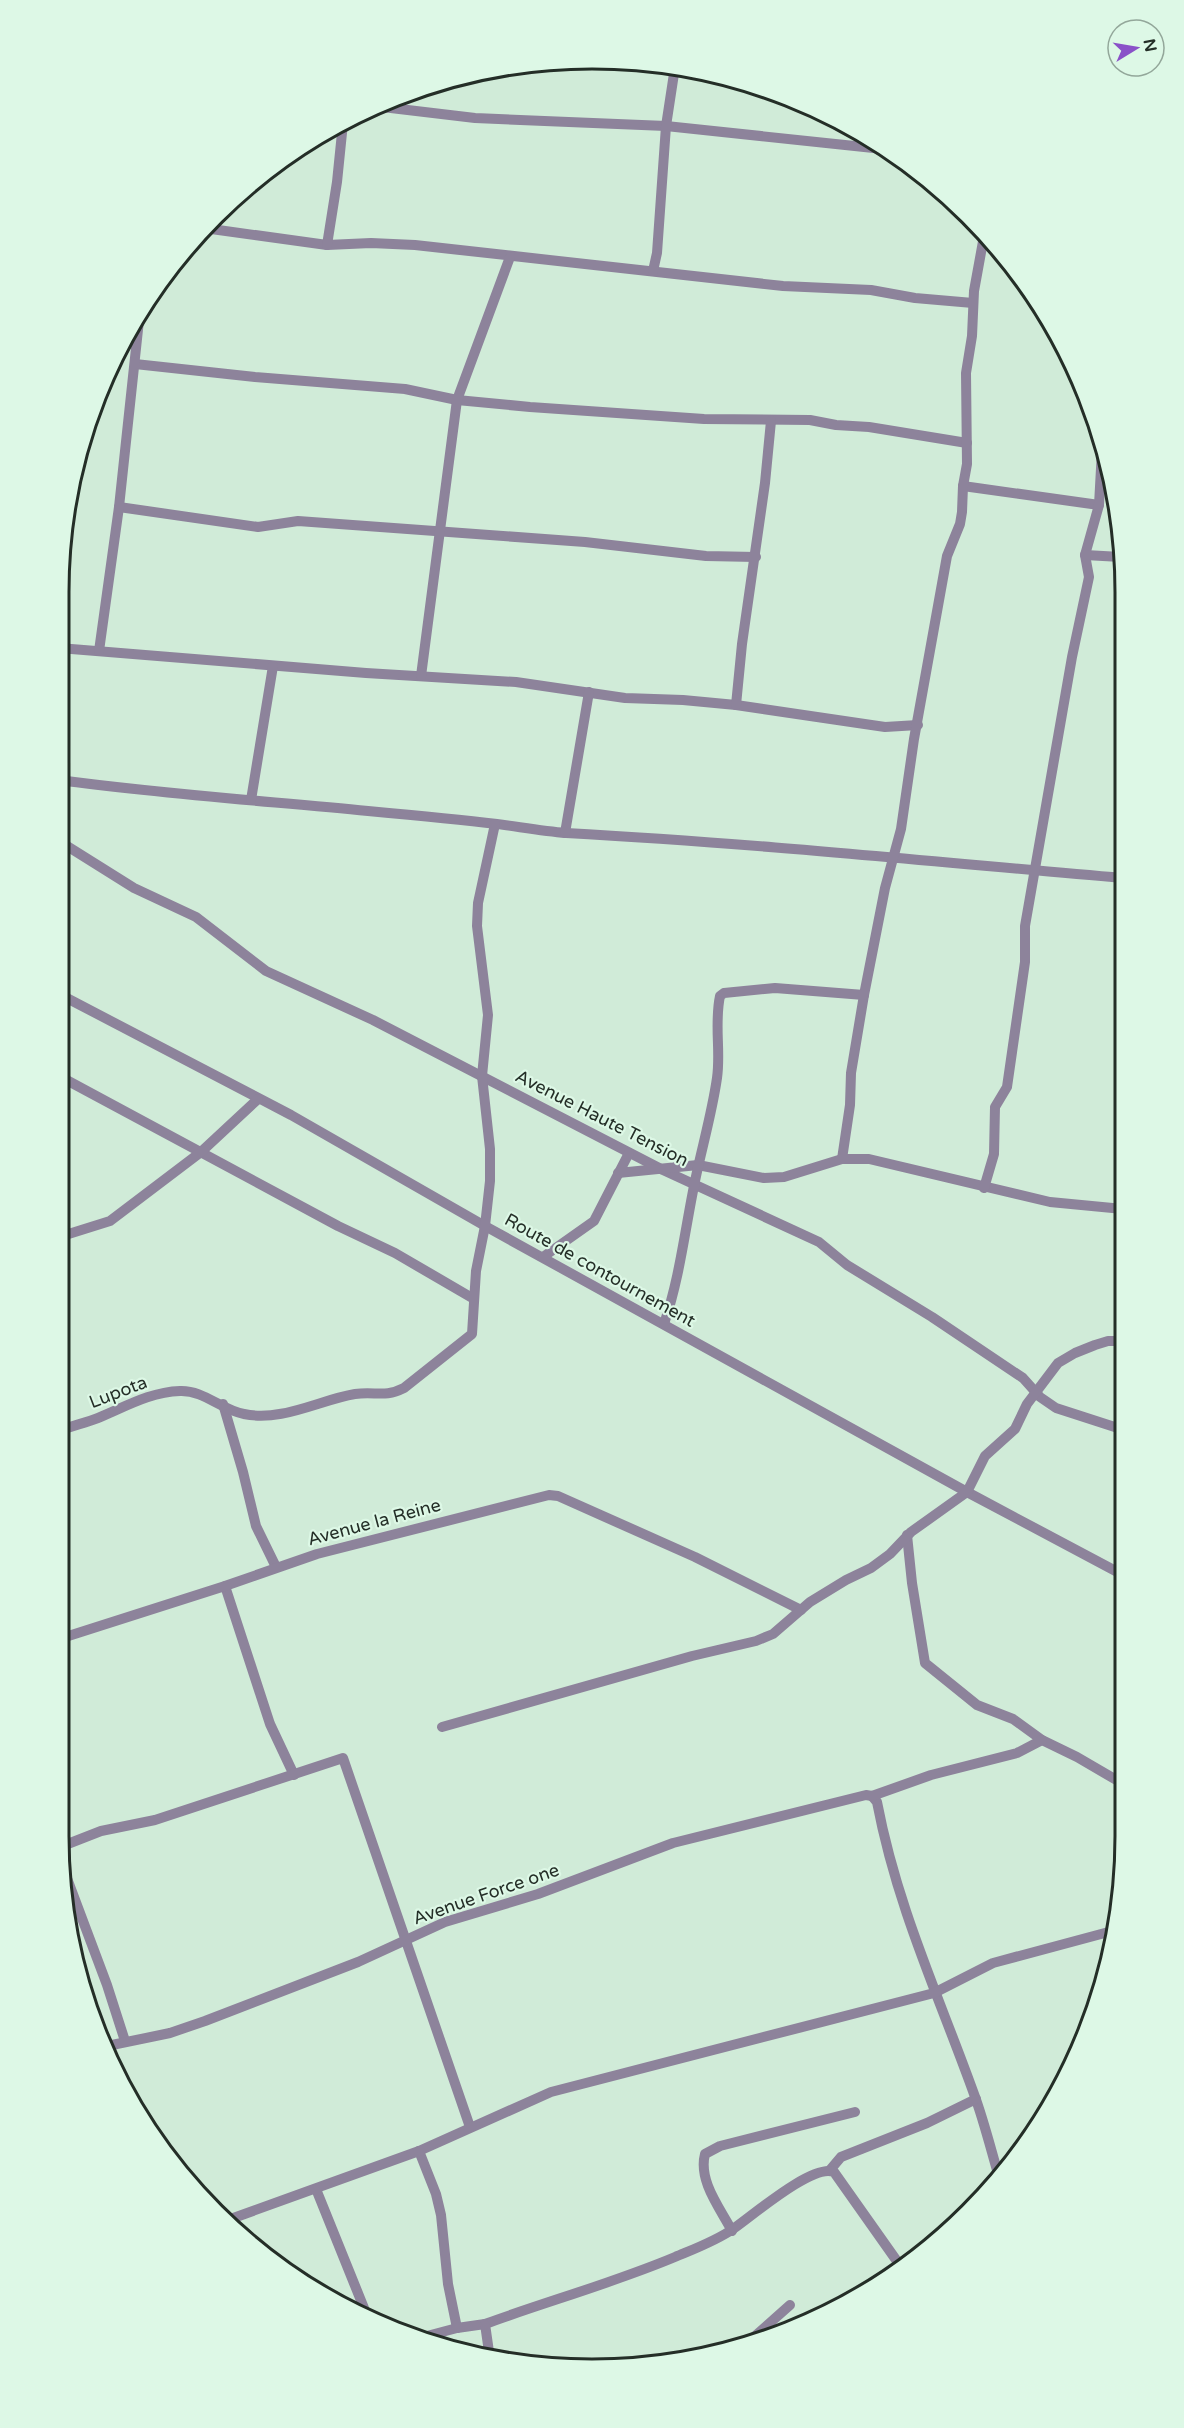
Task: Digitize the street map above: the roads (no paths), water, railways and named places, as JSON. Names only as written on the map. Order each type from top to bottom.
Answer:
[{"type":"street","points":[[653,271],[657,253],[666,126],[674,75]]},
{"type":"street","points":[[394,108],[475,118],[666,126],[867,147]]},
{"type":"street","points":[[327,245],[342,133]]},
{"type":"street","points":[[215,230],[327,245],[371,243],[415,245],[783,286],[877,291],[915,298],[974,303]]},
{"type":"street","points":[[842,1159],[850,1105],[851,1073],[864,995],[893,856],[901,829],[914,739],[947,556],[961,518],[967,464],[965,381],[976,273],[982,244]]},
{"type":"street","points":[[421,676],[457,400],[510,257]]},
{"type":"street","points":[[99,651],[119,507],[138,332]]},
{"type":"street","points":[[135,364],[243,376],[405,389],[457,400],[659,417],[810,420],[967,443]]},
{"type":"street","points":[[736,705],[771,421]]},
{"type":"street","points":[[984,1188],[994,1154],[995,1107],[1007,1087],[1024,962],[1025,926],[1072,657],[1089,577],[1085,555],[1099,505],[1101,473]]},
{"type":"street","points":[[963,486],[1099,505]]},
{"type":"street","points":[[119,507],[258,527],[298,520],[585,542],[709,556],[756,557]]},
{"type":"street","points":[[1085,555],[1114,557]]},
{"type":"street","points":[[69,649],[273,666],[516,681],[626,698],[736,705],[885,727],[918,725]]},
{"type":"street","points":[[251,800],[273,666]]},
{"type":"street","points":[[566,833],[588,692]]},
{"type":"street","points":[[69,781],[155,793],[251,800],[566,833],[893,856],[1035,872],[1115,878]]},
{"type":"street","name":"Lupota","points":[[69,1427],[160,1393],[191,1392],[223,1404],[237,1413],[251,1416],[294,1412],[347,1396],[368,1393],[392,1394],[404,1388],[472,1334],[479,1246],[485,1226],[490,1149],[482,1076],[489,1015],[477,926],[478,903],[495,824]]},
{"type":"street","name":"Avenue Haute Tension","points":[[69,848],[134,888],[196,917],[266,971],[373,1020],[663,1170],[825,1245],[847,1265],[932,1317],[1023,1378],[1035,1392],[1056,1408],[1115,1427]]},
{"type":"street","points":[[664,1324],[675,1292],[694,1183],[717,1076],[716,1027],[721,995],[746,989],[775,988],[864,995]]},
{"type":"street","name":"Route de contournement","points":[[69,1000],[291,1115],[485,1226],[967,1492],[1115,1571]]},
{"type":"street","points":[[69,1082],[338,1226],[395,1253],[474,1299]]},
{"type":"street","points":[[69,1234],[110,1221],[201,1152],[258,1099]]},
{"type":"street","points":[[543,1257],[594,1221],[629,1153]]},
{"type":"street","points":[[618,1173],[698,1166],[764,1178],[784,1176],[842,1159],[869,1159],[984,1188],[1062,1204],[1115,1208]]},
{"type":"street","points":[[442,1727],[692,1656],[756,1641],[773,1634],[801,1610],[835,1586],[871,1568],[890,1554],[907,1535],[967,1492],[985,1455],[1016,1429],[1027,1404],[1058,1363],[1075,1353],[1108,1341],[1115,1341]]},
{"type":"street","points":[[223,1404],[256,1526],[276,1567]]},
{"type":"street","name":"Avenue la Reine","points":[[69,1636],[225,1586],[276,1567],[410,1529],[549,1495],[558,1496],[695,1557],[801,1610]]},
{"type":"street","points":[[907,1535],[921,1650],[925,1663],[977,1705],[1013,1719],[1042,1740],[1115,1779]]},
{"type":"street","points":[[225,1586],[270,1724],[294,1775]]},
{"type":"street","name":"Avenue Force one","points":[[113,2044],[170,2033],[205,2021],[333,1972],[445,1922],[538,1894],[673,1843],[866,1795],[872,1796],[931,1775],[1017,1753],[1042,1740]]},
{"type":"street","points":[[69,1843],[101,1831],[144,1823],[343,1758],[470,2127]]},
{"type":"street","points":[[872,1796],[877,1802],[896,1885],[934,1992],[976,2099],[996,2167]]},
{"type":"street","points":[[72,1891],[125,2041]]},
{"type":"street","points":[[235,2218],[419,2151],[551,2092],[934,1992],[993,1963],[1106,1933]]},
{"type":"street","points":[[434,2334],[485,2324],[657,2265],[732,2230],[788,2189],[830,2170],[841,2157],[976,2099]]},
{"type":"street","points":[[732,2230],[704,2177],[702,2165],[705,2154],[720,2146],[855,2112]]},
{"type":"street","points":[[419,2151],[436,2194],[441,2216],[448,2284],[457,2328]]},
{"type":"street","points":[[830,2170],[834,2172],[896,2261]]},
{"type":"street","points":[[316,2189],[363,2306]]},
{"type":"street","points":[[761,2331],[790,2305]]},
{"type":"street","points":[[485,2324],[489,2349]]}]
